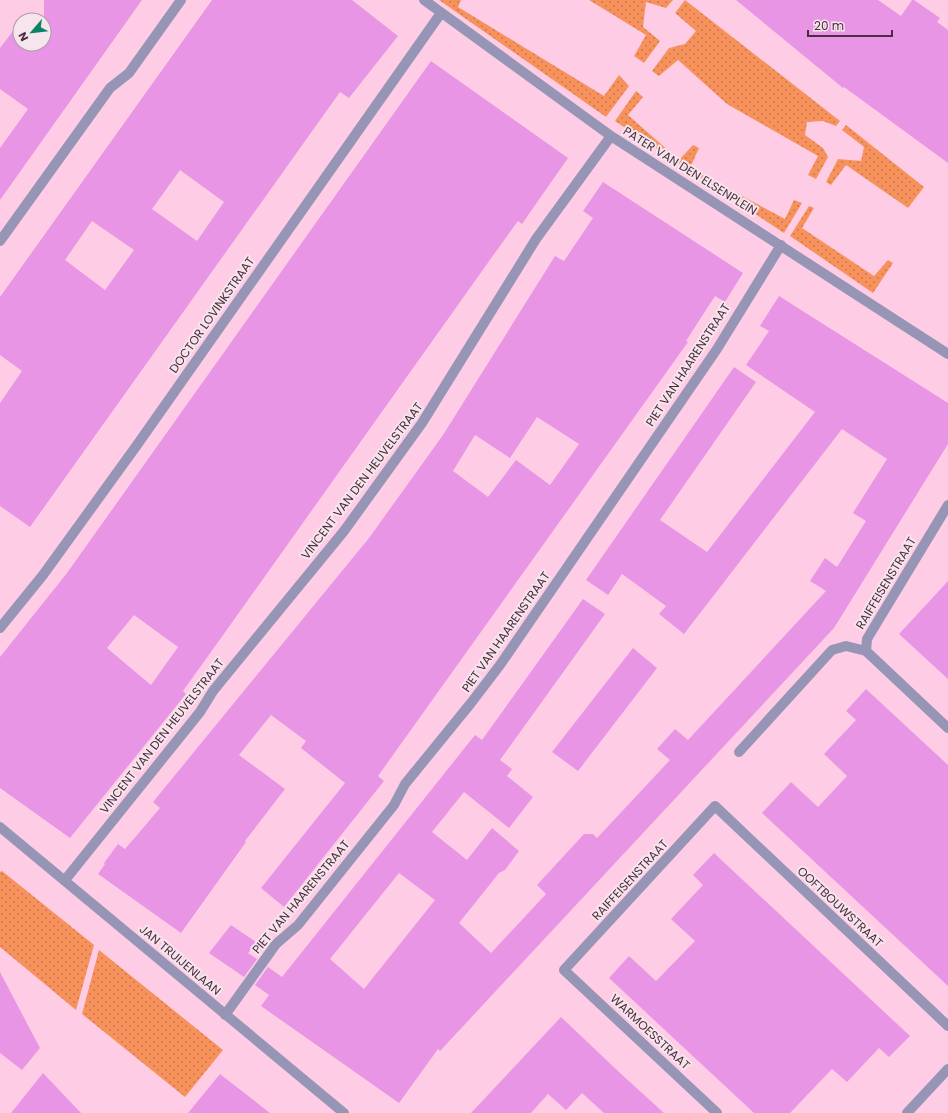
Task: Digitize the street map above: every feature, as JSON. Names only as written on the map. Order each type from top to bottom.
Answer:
[{"type":"street","points":[[0,241],[110,88],[129,73],[182,0]]},
{"type":"street","name":"PATER VAN DEN ELSENPLEIN","points":[[424,0],[441,14],[611,136],[948,354]]},
{"type":"street","name":"DOCTOR LOVINKSTRAAT","points":[[0,628],[43,576],[441,14]]},
{"type":"street","name":"VINCENT VAN DEN HEUVELSTRAAT","points":[[65,880],[200,712],[213,691],[348,525],[434,406],[536,239],[611,136]]},
{"type":"street","name":"PIET VAN HAARENSTRAAT","points":[[225,1015],[276,944],[298,925],[394,805],[405,784],[472,703],[500,665],[717,349],[781,245]]},
{"type":"street","name":"RAIFFEISENSTRAAT","points":[[866,651],[867,639],[948,506]]},
{"type":"street","points":[[739,752],[832,650],[846,646],[866,651],[948,728]]},
{"type":"street","name":"RAIFFEISENSTRAAT","points":[[564,970],[715,806]]},
{"type":"street","name":"OOFTBOUWSTRAAT","points":[[715,806],[948,1026]]},
{"type":"street","name":"JAN TRUIJENLAAN","points":[[0,827],[344,1113]]},
{"type":"street","name":"WARMOESSTRAAT","points":[[564,970],[717,1113]]},
{"type":"street","points":[[907,1113],[948,1069]]},
{"type":"shaded area","points":[[439,0],[461,0],[458,7],[604,96],[619,75],[629,86],[606,117]]},
{"type":"shaded area","points":[[589,0],[673,0],[666,8],[646,2],[643,27],[660,41],[644,63],[634,56],[646,35]]},
{"type":"shaded area","points":[[685,0],[840,121],[836,126],[823,121],[807,122],[805,135],[823,148],[828,157],[816,179],[808,175],[818,156],[727,104],[678,60],[659,76],[652,71],[669,48],[685,44],[696,31],[675,13]]},
{"type":"shaded area","points":[[636,91],[643,97],[628,115],[679,160],[693,145],[699,148],[690,168],[785,219],[794,200],[802,203],[784,233],[615,121]]},
{"type":"shaded area","points":[[846,125],[924,187],[908,208],[846,165],[831,185],[826,182],[838,159],[861,161],[864,147],[842,130]]},
{"type":"shaded area","points":[[809,206],[814,208],[802,228],[874,276],[888,260],[893,263],[873,293],[790,236]]},
{"type":"shaded area","points":[[2,871],[94,945],[76,1010],[0,947],[0,872]]},
{"type":"shaded area","points":[[99,950],[223,1050],[185,1097],[82,1014]]},
{"type":"building","points":[[44,0],[142,0],[0,200],[0,148],[28,109],[0,89],[0,48],[12,32],[12,52],[52,52],[52,12],[44,12]]},
{"type":"building","points":[[212,0],[352,0],[398,36],[349,98],[340,92],[30,527],[0,506],[0,403],[22,371],[0,355],[0,297]],"holes":[[[180,170],[224,202],[197,241],[152,209]],[[92,221],[134,250],[105,290],[65,260]]]},
{"type":"building","points":[[736,0],[878,0],[901,16],[912,0],[914,0],[940,18],[937,22],[948,30],[948,163],[844,87],[843,88]]},
{"type":"building","points":[[431,61],[568,158],[522,224],[518,221],[497,250],[183,691],[186,694],[70,838],[0,788],[0,657],[67,573]],"holes":[[[134,615],[178,647],[151,685],[107,648]]]},
{"type":"building","points":[[603,182],[743,273],[725,302],[715,296],[686,341],[688,342],[378,776],[384,781],[284,907],[261,888],[345,783],[301,748],[306,741],[271,715],[239,755],[285,789],[245,841],[246,842],[181,933],[98,874],[105,864],[104,863],[118,844],[125,849],[160,808],[153,802],[369,538],[443,435],[555,256],[564,261],[593,218],[583,211]],"holes":[[[537,417],[579,444],[550,485],[516,460],[488,497],[453,471],[475,435],[510,458]]]},
{"type":"building","points":[[779,296],[948,403],[948,444],[834,628],[440,1051],[438,1049],[399,1103],[261,1006],[269,995],[255,985],[268,967],[282,977],[475,735],[482,740],[583,599],[605,614],[500,760],[512,769],[507,776],[533,797],[509,828],[464,792],[432,832],[467,860],[492,828],[519,851],[505,870],[499,873],[459,923],[491,953],[546,894],[537,885],[584,834],[593,834],[597,838],[670,760],[657,749],[675,729],[688,740],[826,591],[810,581],[825,558],[837,567],[866,521],[853,513],[887,459],[842,429],[684,634],[659,614],[666,606],[622,574],[608,595],[586,580],[734,367],[756,382],[660,520],[707,552],[815,412],[746,365],[769,331],[760,326]],"holes":[[[399,873],[435,900],[364,989],[330,959]]]},
{"type":"building","points":[[948,581],[948,679],[899,634]]},
{"type":"building","points":[[633,648],[657,668],[578,771],[552,752]]},
{"type":"building","points":[[866,689],[948,765],[948,986],[762,813],[791,782],[818,807],[847,776],[824,754],[856,720],[846,711]]},
{"type":"building","points":[[714,853],[910,1036],[889,1057],[879,1048],[847,1082],[832,1069],[790,1113],[754,1113],[609,978],[629,956],[656,981],[695,941],[671,919],[703,885],[693,875]]},
{"type":"building","points":[[231,925],[256,942],[248,953],[257,959],[244,977],[209,953]]},
{"type":"building","points":[[0,972],[40,1048],[22,1070],[0,1053]]},
{"type":"building","points":[[561,1017],[664,1113],[604,1113],[582,1093],[566,1110],[548,1094],[531,1113],[471,1113]]},
{"type":"building","points":[[43,1073],[81,1113],[11,1113]]},
{"type":"building","points":[[220,1074],[270,1113],[188,1113]]}]
